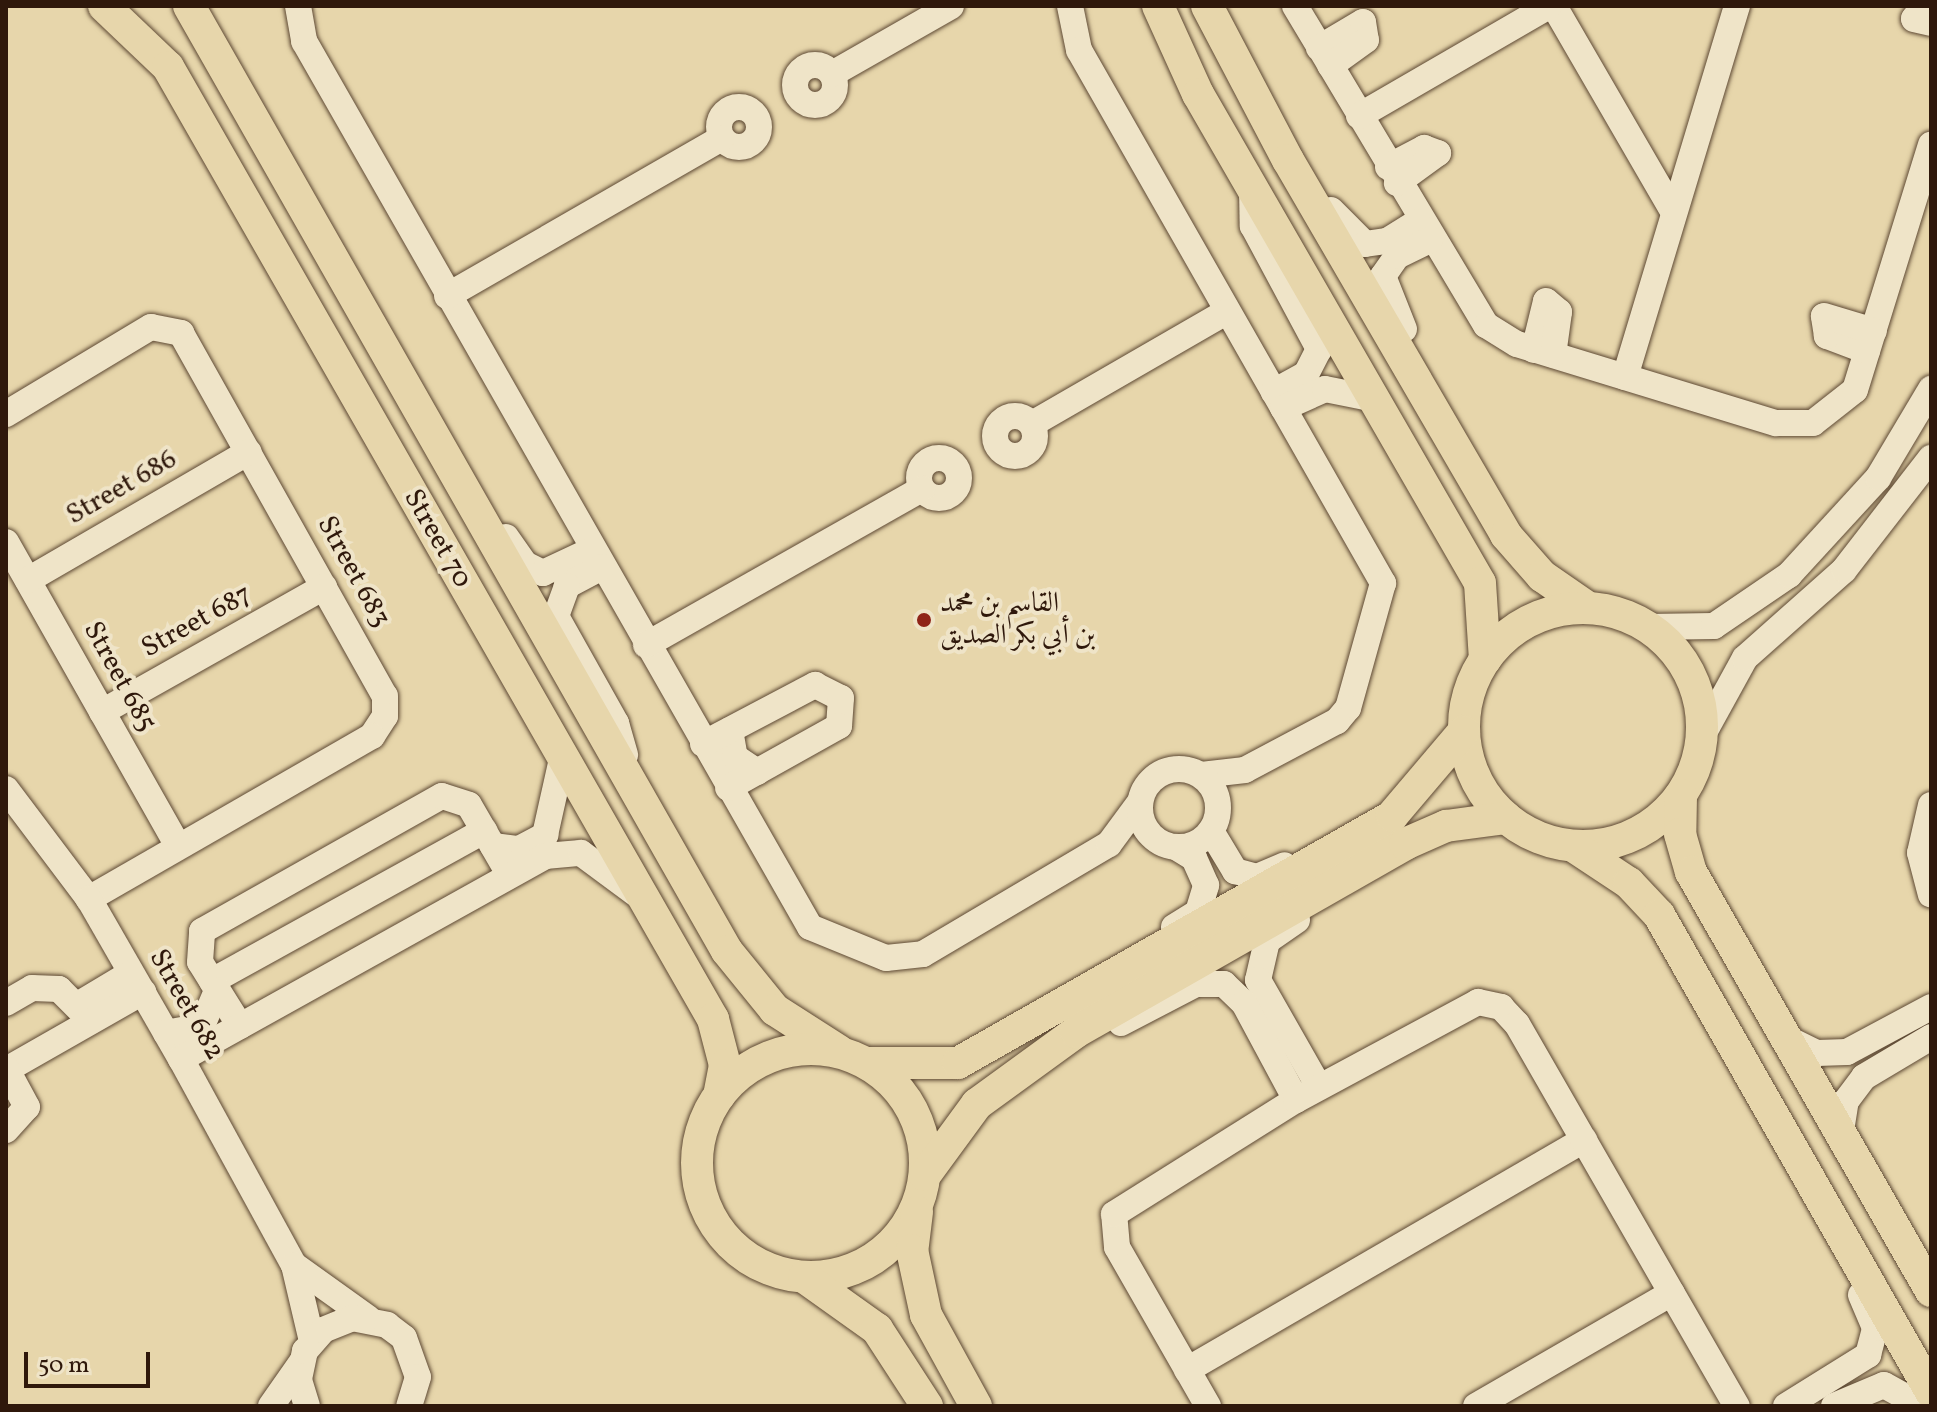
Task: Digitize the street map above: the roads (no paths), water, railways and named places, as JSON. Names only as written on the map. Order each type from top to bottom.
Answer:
[{"type":"main road","name":"Street 70","points":[[104,6],[168,67],[645,901],[720,1034],[719,1095]]},
{"type":"main road","name":"Street 70","points":[[189,6],[630,782],[749,982],[775,1010],[853,1057]]},
{"type":"main road","points":[[927,1406],[877,1329],[804,1277],[740,1252],[708,1211],[697,1160],[719,1095],[760,1060],[785,1051],[958,1063],[1347,843],[1420,791],[1464,731],[1485,660],[1480,583],[1252,187],[1158,6]]},
{"type":"main road","points":[[1207,6],[1288,160],[1456,449],[1523,556],[1587,607],[1648,627],[1690,675],[1701,738],[1681,795],[1680,834],[1691,872],[1790,1040],[1931,1291]]},
{"type":"main road","points":[[1485,660],[1529,620],[1587,607]]},
{"type":"main road","points":[[1464,731],[1472,770],[1506,818]]},
{"type":"main road","points":[[1573,846],[1634,834],[1681,795]]},
{"type":"main road","points":[[804,1277],[840,1273],[874,1258],[901,1234],[922,1188],[977,1104],[1076,1032],[1446,826],[1506,818],[1573,846],[1629,883],[1659,915],[1931,1392]]},
{"type":"main road","points":[[853,1057],[913,1110],[922,1188],[912,1250],[918,1287],[976,1406]]},
{"type":"street","points":[[298,6],[299,32],[646,645],[810,927],[886,958],[923,954],[1109,844],[1140,802],[1150,781],[1169,770],[1201,775],[1245,770],[1337,721],[1348,708],[1383,583],[1079,50],[1070,6]]},
{"type":"street","points":[[832,74],[951,6]]},
{"type":"street","points":[[1295,6],[1424,231],[1479,318],[1544,352],[1794,426],[1844,405],[1870,341],[1925,179],[1931,144]]},
{"type":"street","points":[[1359,116],[1552,6],[1674,213]]},
{"type":"street","points":[[1625,377],[1737,6]]},
{"type":"street","points":[[1924,6],[1914,19],[1931,23]]},
{"type":"street","points":[[447,296],[722,138]]},
{"type":"street","points":[[1288,160],[1354,240],[1376,244],[1424,231]]},
{"type":"street","points":[[1252,187],[1253,226],[1319,349],[1306,374],[1279,400]]},
{"type":"street","points":[[1424,231],[1388,264],[1383,288],[1452,412],[1456,449]]},
{"type":"street","points":[[1032,424],[1226,312]]},
{"type":"street","name":"Street 683","points":[[6,414],[151,327],[170,325],[249,452],[385,696],[385,716],[372,736],[177,844],[89,899]]},
{"type":"street","points":[[1279,400],[1325,389],[1375,399]]},
{"type":"street","points":[[1648,627],[1714,626],[1789,575],[1878,478],[1931,389]]},
{"type":"street","points":[[421,415],[525,564],[556,572],[597,558]]},
{"type":"street","name":"Street 686","points":[[28,580],[249,452]]},
{"type":"street","points":[[1701,738],[1745,658],[1844,570],[1931,458]]},
{"type":"street","points":[[646,645],[922,489]]},
{"type":"street","name":"Street 685","points":[[6,542],[177,844]]},
{"type":"street","points":[[597,558],[567,586],[556,616],[616,723],[630,782]]},
{"type":"street","name":"Street 687","points":[[102,712],[324,587]]},
{"type":"street","points":[[703,744],[815,685],[841,698],[839,726],[728,788]]},
{"type":"street","points":[[730,730],[735,757],[757,772]]},
{"type":"street","points":[[166,1033],[202,1026],[215,986],[488,838],[519,849],[545,835],[562,759]]},
{"type":"street","points":[[1109,844],[1166,843],[1214,819],[1245,770]]},
{"type":"street","points":[[1201,775],[1227,864],[1246,876],[1269,875],[1318,845],[1347,843]]},
{"type":"street","name":"Street 682","points":[[6,789],[89,899],[294,1265],[306,1352],[307,1406]]},
{"type":"street","points":[[240,1026],[196,947],[202,931],[428,803],[442,796],[463,799],[509,874]]},
{"type":"street","points":[[1134,961],[1148,942],[1203,904],[1200,866],[1166,843],[1140,802]]},
{"type":"street","points":[[1931,805],[1920,853],[1931,895]]},
{"type":"street","points":[[181,1059],[545,856],[581,853],[645,901]]},
{"type":"street","points":[[1319,1087],[1257,966],[1267,941],[1329,890]]},
{"type":"street","points":[[6,1130],[27,1107],[6,1070],[86,1012],[137,983]]},
{"type":"street","points":[[1076,1032],[1110,1029],[1196,984],[1224,984],[1244,1003],[1296,1100]]},
{"type":"street","points":[[6,1003],[48,987],[86,1012]]},
{"type":"street","points":[[1208,1406],[1117,1247],[1114,1214],[1296,1100],[1466,1004],[1490,1003],[1517,1024],[1737,1406]]},
{"type":"street","points":[[1790,1040],[1817,1053],[1847,1052],[1931,1007]]},
{"type":"street","points":[[1841,1131],[1846,1101],[1864,1077],[1931,1037]]},
{"type":"street","points":[[1187,1370],[1584,1140]]},
{"type":"street","points":[[1786,1406],[1859,1366],[1874,1342],[1872,1314],[1815,1214],[1817,1193]]},
{"type":"street","name":"Street 682","points":[[294,1265],[368,1318],[404,1338],[414,1356],[412,1403]]},
{"type":"street","points":[[1486,1404],[1672,1293]]},
{"type":"street","points":[[271,1406],[306,1352],[336,1322],[368,1318]]},
{"type":"street","points":[[1834,1406],[1884,1385],[1922,1406]]},
{"type":"place","name":"القاسم بن محمد بن أبي بكر الصديق","points":[[924,620]]}]
